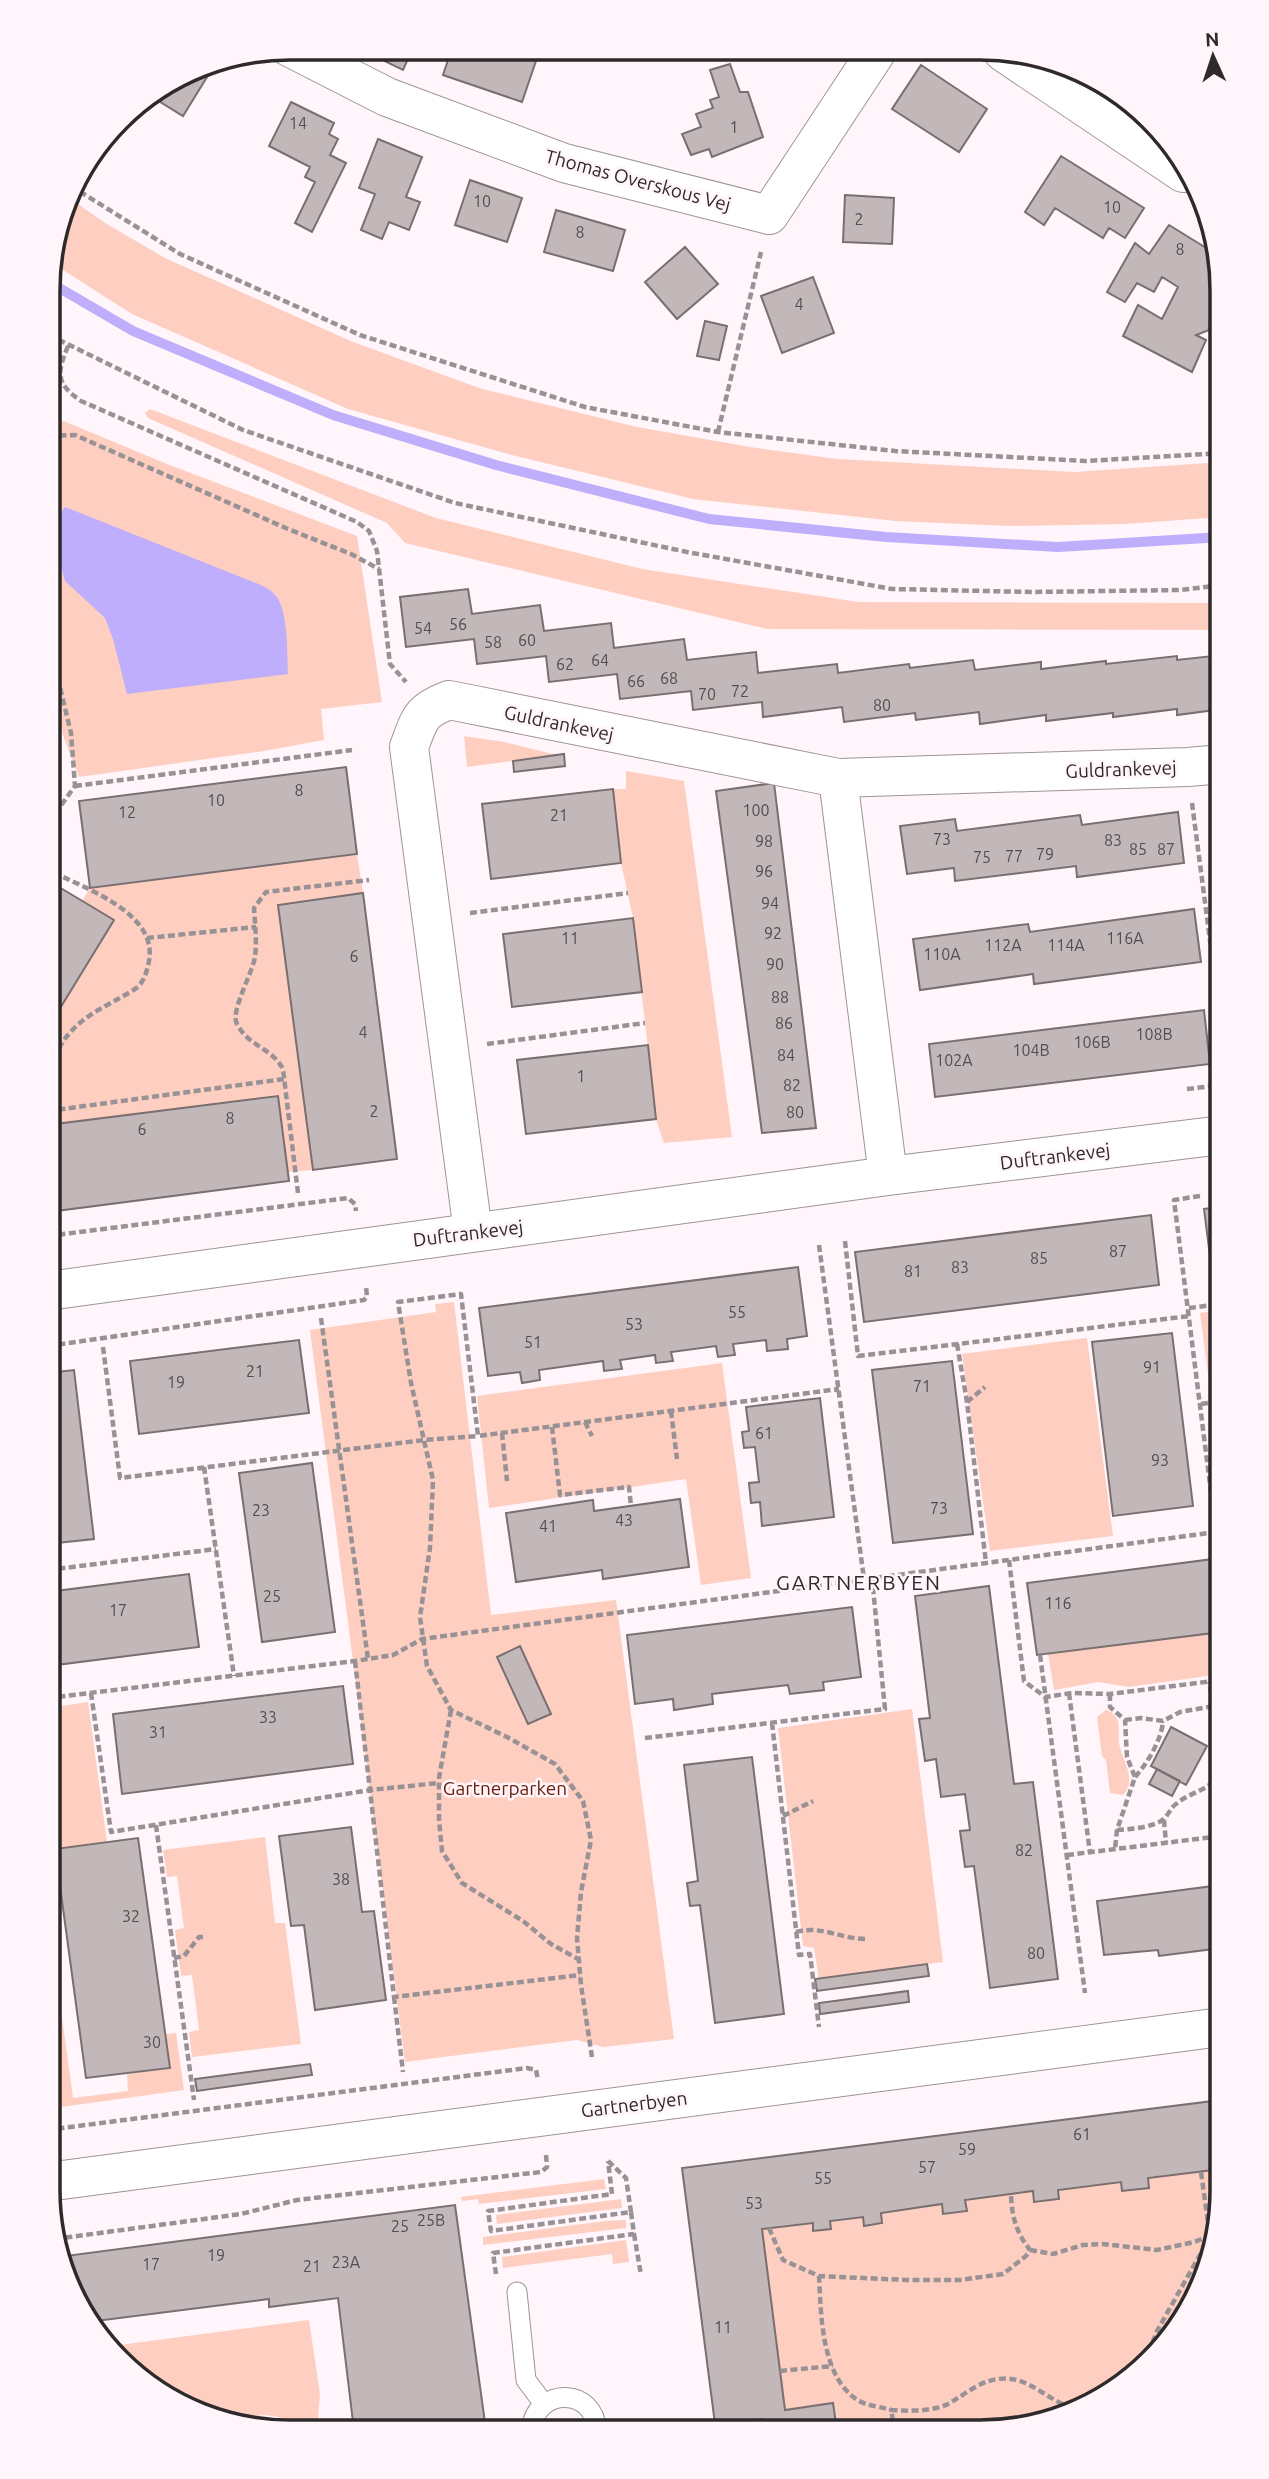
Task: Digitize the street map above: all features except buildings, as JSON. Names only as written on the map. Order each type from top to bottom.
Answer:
[{"type":"street","name":"Thomas Overskous Vej","points":[[314,60],[387,97],[564,163],[769,215]]},
{"type":"street","points":[[769,215],[871,60]]},
{"type":"street","points":[[1020,63],[1174,167]]},
{"type":"street","name":"Guldrankevej","points":[[428,708],[449,700],[838,778],[1205,766]]},
{"type":"street","points":[[428,708],[417,725],[409,747],[473,1232]]},
{"type":"street","points":[[838,778],[888,1176]]},
{"type":"street","name":"Duftrankevej","points":[[60,1288],[888,1176],[1210,1137]]},
{"type":"street","name":"Gartnerbyen","points":[[60,2180],[1209,2029]]},
{"type":"lane","points":[[517,2292],[526,2380],[544,2404]]},
{"type":"lane","points":[[533,2420],[544,2404],[556,2398],[578,2400],[593,2414],[594,2420]]},
{"type":"path","points":[[81,192],[180,254],[360,335],[586,407],[718,432],[895,451],[1086,461],[1210,454]]},
{"type":"path","points":[[718,432],[769,215]]},
{"type":"path","points":[[60,341],[243,430],[455,503],[687,552],[892,589],[1032,592],[1181,590],[1210,586]]},
{"type":"path","points":[[68,346],[60,364],[61,382],[67,391],[81,401],[357,522],[369,531],[377,551],[390,664],[428,708]]},
{"type":"path","points":[[60,436],[75,435],[351,554],[379,569]]},
{"type":"path","points":[[60,687],[71,733],[75,786],[60,807]]},
{"type":"path","points":[[75,786],[352,750]]},
{"type":"path","points":[[1205,766],[1210,840]]},
{"type":"path","points":[[60,876],[120,907],[136,919],[147,938],[150,955],[147,972],[137,988],[96,1009],[60,1049]]},
{"type":"path","points":[[298,1193],[283,1069],[276,1056],[256,1045],[235,1021],[236,1009],[254,960],[254,908],[266,892],[369,880]]},
{"type":"path","points":[[430,918],[628,894]]},
{"type":"path","points":[[147,938],[256,927]]},
{"type":"path","points":[[447,1049],[645,1023]]},
{"type":"path","points":[[60,1109],[284,1079]]},
{"type":"path","points":[[1187,1089],[1210,1086]]},
{"type":"path","points":[[1199,1196],[1174,1200],[1209,1463]]},
{"type":"path","points":[[845,1241],[858,1356],[1190,1316]]},
{"type":"path","points":[[819,1245],[864,1579]]},
{"type":"path","points":[[478,1436],[461,1294],[398,1301],[404,1347],[433,1480],[430,1548],[420,1617],[427,1666],[452,1710],[555,1764],[583,1801],[591,1840],[578,1938],[580,1975],[592,2057]]},
{"type":"path","points":[[1189,1308],[1209,1306]]},
{"type":"path","points":[[321,1318],[368,1659]]},
{"type":"path","points":[[957,1344],[967,1402],[986,1563]]},
{"type":"path","points":[[103,1348],[120,1478],[552,1427],[839,1389]]},
{"type":"path","points":[[967,1402],[985,1387]]},
{"type":"path","points":[[1201,1404],[1209,1403]]},
{"type":"path","points":[[671,1411],[677,1459]]},
{"type":"path","points":[[585,1422],[592,1437]]},
{"type":"path","points":[[552,1427],[560,1494],[629,1487],[631,1506]]},
{"type":"path","points":[[502,1433],[507,1481]]},
{"type":"path","points":[[204,1467],[234,1676]]},
{"type":"path","points":[[60,1697],[355,1661],[393,1655],[422,1639],[1209,1532]]},
{"type":"path","points":[[60,1568],[216,1549]]},
{"type":"path","points":[[1009,1560],[1024,1681],[1045,1697],[1069,1693],[1110,1695],[1209,1682]]},
{"type":"path","points":[[645,1738],[885,1709],[872,1578]]},
{"type":"path","points":[[1040,1655],[1086,1993]]},
{"type":"path","points":[[355,1661],[403,2072]]},
{"type":"path","points":[[91,1693],[111,1832],[370,1790],[439,1783]]},
{"type":"path","points":[[1069,1693],[1090,1853]]},
{"type":"path","points":[[1110,1695],[1110,1706],[1125,1720],[1127,1757],[1135,1777]]},
{"type":"path","points":[[1125,1720],[1141,1718],[1163,1721],[1180,1712],[1209,1707]]},
{"type":"path","points":[[452,1710],[439,1783],[442,1851],[462,1883],[523,1921],[551,1944],[579,1959]]},
{"type":"path","points":[[1115,1849],[1117,1830],[1135,1777],[1146,1766],[1163,1732],[1163,1721]]},
{"type":"path","points":[[772,1723],[799,1955],[810,1954],[819,2027]]},
{"type":"path","points":[[1117,1830],[1142,1828],[1164,1820],[1174,1805],[1209,1786]]},
{"type":"path","points":[[783,1816],[813,1801]]},
{"type":"path","points":[[1164,1820],[1166,1843]]},
{"type":"path","points":[[156,1825],[194,2100]]},
{"type":"path","points":[[1067,1855],[1209,1837]]},
{"type":"path","points":[[796,1932],[810,1928],[822,1929],[851,1939],[866,1939]]},
{"type":"path","points":[[174,1958],[184,1956],[199,1937],[203,1937]]},
{"type":"path","points":[[394,1997],[580,1975]]},
{"type":"path","points":[[60,2128],[527,2068],[536,2070],[547,2168],[541,2172],[297,2200],[241,2214],[65,2238]]},
{"type":"path","points":[[631,2212],[491,2231],[488,2210],[612,2194],[608,2161],[626,2178],[641,2275]]},
{"type":"path","points":[[1200,2172],[1208,2213]]},
{"type":"path","points":[[1011,2194],[1012,2217],[1019,2236],[1030,2250],[1053,2254],[1083,2245],[1103,2244],[1157,2250],[1204,2237]]},
{"type":"path","points":[[769,2228],[783,2260],[819,2276],[960,2280],[1003,2274],[1030,2250]]},
{"type":"path","points":[[517,2292],[496,2276],[493,2253],[634,2234]]},
{"type":"path","points":[[1154,2339],[1199,2258]]},
{"type":"path","points":[[819,2276],[821,2317],[827,2354],[840,2381],[859,2401],[891,2410],[915,2411],[946,2404],[983,2383],[1000,2378],[1033,2386],[1063,2403]]},
{"type":"path","points":[[780,2371],[833,2366]]},
{"type":"path","points":[[891,2410],[893,2420]]},
{"type":"green space","points":[[76,203],[165,258],[353,342],[482,389],[637,427],[837,459],[1075,472],[1210,463],[1210,518],[1124,524],[1010,526],[896,521],[693,499],[512,455],[348,409],[132,314],[61,268],[64,245]]},
{"type":"green space","points":[[150,409],[436,518],[642,569],[858,602],[1210,603],[1210,630],[767,629],[405,543],[387,523],[148,418],[145,413]]},
{"type":"green space","points":[[60,420],[167,464],[357,536],[382,702],[321,709],[324,740],[79,777],[60,728]]},
{"type":"green space","points":[[464,736],[504,742],[557,755],[467,767]]},
{"type":"green space","points":[[626,771],[684,781],[732,1137],[664,1143],[656,1119],[633,918],[621,863],[613,789],[626,789]]},
{"type":"green space","points":[[357,854],[363,893],[278,905],[313,1170],[288,1172],[278,1096],[60,1123],[60,1009],[114,921],[82,901],[90,888]]},
{"type":"green space","name":"Gartnerparken","points":[[454,1302],[491,1615],[616,1600],[674,2039],[603,2047],[577,2040],[405,2062],[310,1330],[436,1312],[435,1304]]},
{"type":"green space","points":[[1209,1312],[1209,1384],[1200,1313]]},
{"type":"green space","points":[[1087,1338],[1113,1536],[990,1551],[962,1354]]},
{"type":"green space","points":[[722,1363],[751,1578],[701,1585],[686,1479],[489,1508],[477,1396]]},
{"type":"green space","points":[[1209,1633],[1209,1676],[1129,1687],[1098,1682],[1054,1690],[1048,1654]]},
{"type":"green space","points":[[88,1702],[107,1842],[60,1848],[60,1706]]},
{"type":"green space","points":[[912,1709],[943,1962],[819,1979],[814,1948],[803,1946],[778,1728]]},
{"type":"green space","points":[[1106,1710],[1114,1715],[1119,1724],[1119,1743],[1129,1776],[1129,1783],[1123,1795],[1110,1793],[1106,1760],[1102,1756],[1097,1717]]},
{"type":"green space","points":[[265,1837],[275,1923],[285,1923],[301,2044],[192,2057],[189,2032],[199,2030],[192,1975],[181,1976],[175,1930],[184,1928],[177,1876],[167,1877],[163,1850]]},
{"type":"green space","points":[[60,2002],[73,2098],[128,2091],[127,2074],[170,2068],[165,2034],[176,2033],[184,2090],[60,2107]]},
{"type":"green space","points":[[1209,2170],[1209,2205],[1202,2249],[1179,2305],[1162,2330],[1131,2362],[1107,2381],[1081,2396],[1053,2407],[1010,2418],[835,2420],[833,2404],[785,2410],[762,2229],[813,2223],[813,2230],[830,2221],[863,2217],[865,2226],[882,2224],[881,2213],[942,2204],[943,2214],[966,2211],[965,2200],[1033,2191],[1035,2202],[1058,2199],[1058,2190],[1121,2182],[1122,2191],[1149,2188],[1148,2178]]},
{"type":"green space","points":[[604,2179],[606,2189],[479,2204],[478,2199],[462,2201],[461,2197]]},
{"type":"green space","points":[[621,2199],[622,2208],[497,2224],[496,2215]]},
{"type":"green space","points":[[626,2220],[626,2228],[483,2245],[483,2237]]},
{"type":"green space","points":[[626,2240],[629,2262],[613,2264],[612,2254],[503,2268],[502,2257]]},
{"type":"green space","points":[[309,2320],[320,2394],[318,2420],[291,2420],[265,2415],[252,2416],[201,2402],[162,2381],[121,2345]]},
{"type":"shaded area","points":[[65,507],[270,590],[283,610],[288,674],[127,694],[105,618],[65,581],[60,564],[60,513]]},
{"type":"waterway","points":[[60,288],[133,331],[333,415],[496,465],[709,519],[886,537],[1058,547],[1210,538]]},
{"type":"district","name":"GARTNERBYEN","points":[[859,1582]]}]
